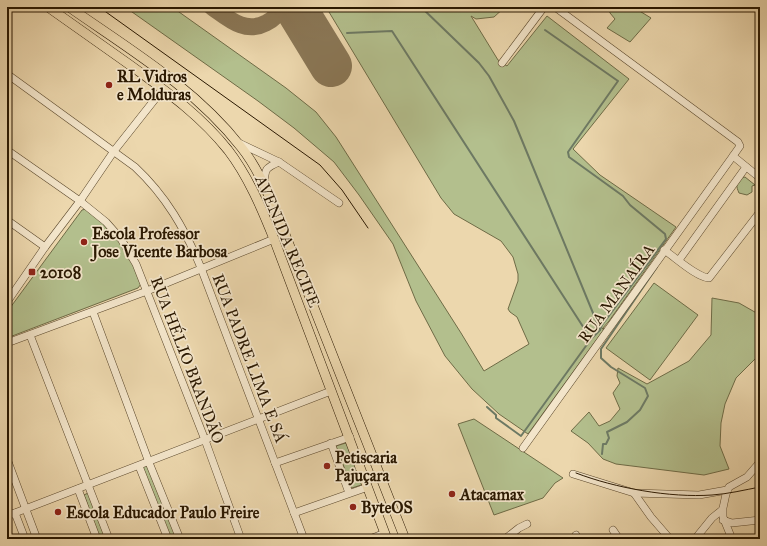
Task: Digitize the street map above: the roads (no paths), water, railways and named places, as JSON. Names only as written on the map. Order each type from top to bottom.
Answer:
[{"type":"main road","name":"AVENIDA RECIFE","points":[[48,7],[187,107],[228,151],[245,176],[274,239],[331,391],[350,437],[386,536]]},
{"type":"main road","name":"AVENIDA RECIFE","points":[[69,7],[184,88],[216,117],[250,160],[264,185],[302,275],[405,539]]},
{"type":"street","points":[[502,63],[544,7]]},
{"type":"street","points":[[555,7],[738,142],[740,146],[733,156],[760,178]]},
{"type":"street","name":"RUA PADRE LIMA E SÁ","points":[[7,74],[135,167],[151,182],[169,207],[185,233],[201,268],[304,539]]},
{"type":"street","points":[[7,302],[114,151],[163,89]]},
{"type":"street","points":[[237,142],[279,162],[339,203]]},
{"type":"street","name":"RUA HÉLIO BRANDÃO","points":[[7,150],[80,201],[106,222],[121,239],[136,264],[147,291],[205,440],[241,539]]},
{"type":"street","name":"RUA MANAÍRA","points":[[523,448],[733,156]]},
{"type":"street","points":[[264,185],[265,170],[279,162]]},
{"type":"street","points":[[679,260],[746,167]]},
{"type":"street","points":[[664,250],[695,273],[709,278],[760,212]]},
{"type":"street","points":[[7,220],[45,247]]},
{"type":"street","points":[[8,342],[147,291],[274,239]]},
{"type":"street","points":[[92,312],[180,539]]},
{"type":"street","points":[[30,335],[108,539]]},
{"type":"street","points":[[7,516],[331,391]]},
{"type":"street","points":[[274,463],[350,437]]},
{"type":"street","points":[[331,443],[348,493]]},
{"type":"street","points":[[7,459],[38,539]]},
{"type":"street","points":[[732,539],[723,520],[722,510],[727,490],[733,484],[746,477],[760,462]]},
{"type":"street","points":[[139,466],[168,539]]},
{"type":"street","points":[[573,474],[634,493],[698,495],[727,490]]},
{"type":"street","points":[[294,513],[368,487]]},
{"type":"street","points":[[78,489],[97,539]]},
{"type":"street","points":[[634,493],[651,517],[670,539]]},
{"type":"street","points":[[695,539],[712,518],[722,510]]},
{"type":"street","points":[[15,513],[25,539]]},
{"type":"street","points":[[723,520],[732,522],[760,520]]},
{"type":"street","points":[[505,539],[519,528],[527,524]]},
{"type":"street","points":[[613,530],[619,539]]},
{"type":"street","points":[[370,539],[386,536]]},
{"type":"waterway","points":[[421,7],[479,63],[489,76],[514,121],[600,330]]},
{"type":"waterway","points":[[487,407],[496,415],[496,418],[521,436],[666,239],[665,234],[630,205],[623,196],[569,157],[568,152],[618,81],[545,30]]},
{"type":"waterway","points":[[347,33],[392,31],[591,339]]},
{"type":"waterway","points":[[602,454],[603,444],[606,444],[609,438],[607,432],[627,422],[640,410],[648,396],[645,388],[611,367],[601,358],[601,349],[657,267]]},
{"type":"tram line","points":[[99,7],[320,165],[342,190],[368,228]]},
{"type":"tram line","points":[[576,473],[608,483],[643,491],[679,495],[696,496],[730,493],[760,487]]},
{"type":"place","name":"RL Vidros e Molduras","points":[[109,85]]},
{"type":"place","name":"Escola Professor Jose Vicente Barbosa","points":[[84,242]]},
{"type":"place","name":"20108","points":[[32,272]]},
{"type":"place","name":"Petiscaria Pajuçara","points":[[327,466]]},
{"type":"place","name":"Atacamax","points":[[452,494]]},
{"type":"place","name":"ByteOS","points":[[353,507]]},
{"type":"place","name":"Escola Educador Paulo Freire","points":[[58,512]]}]
